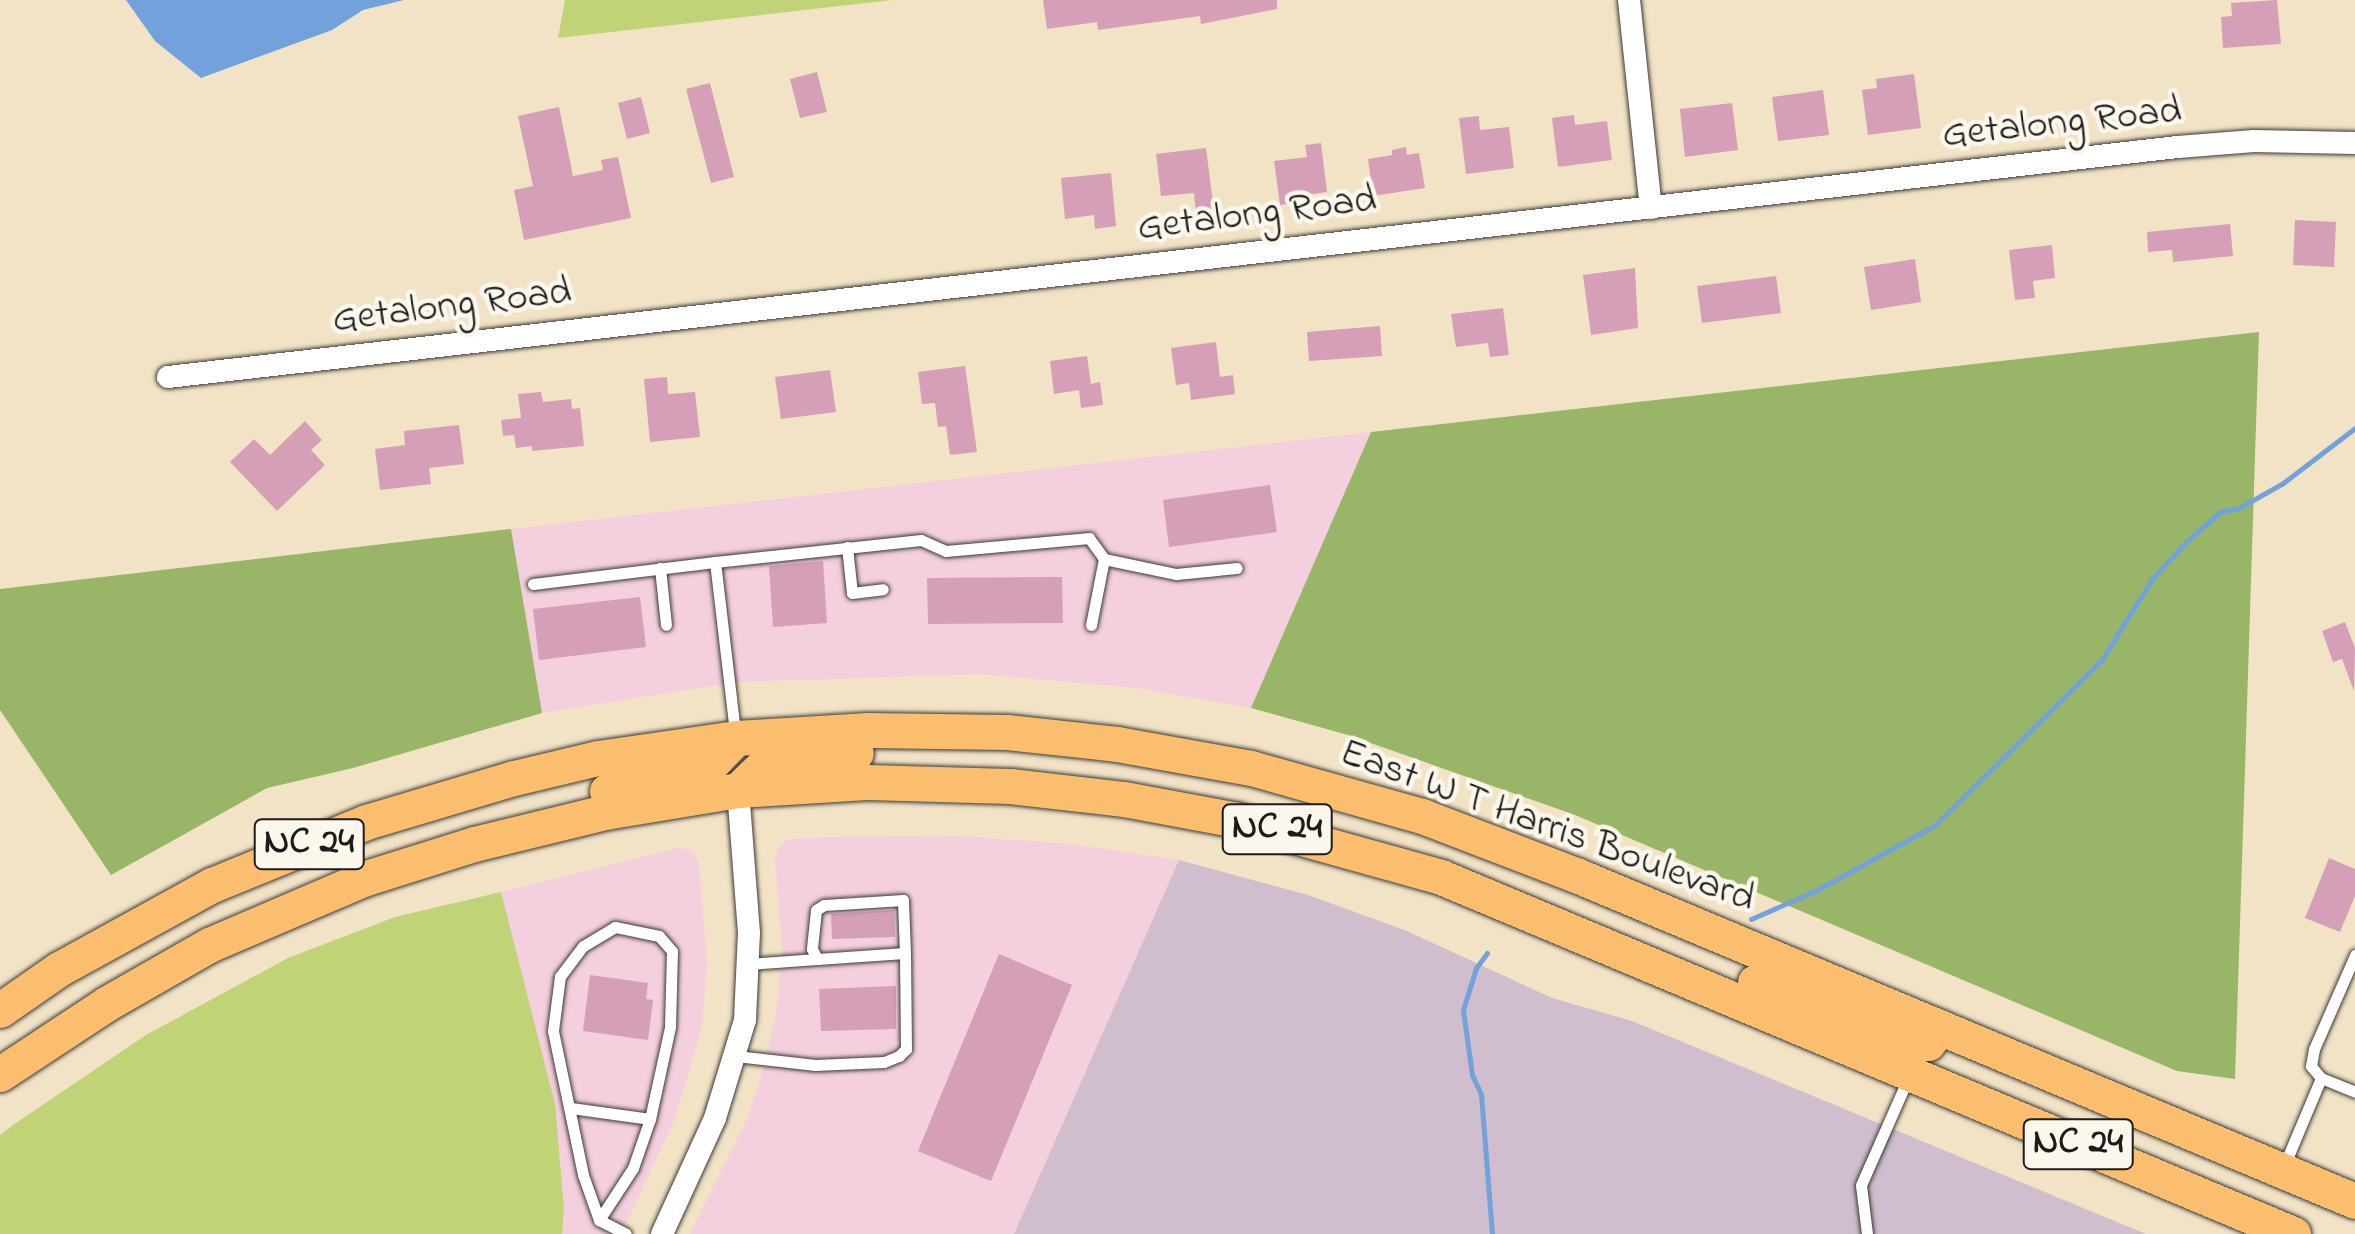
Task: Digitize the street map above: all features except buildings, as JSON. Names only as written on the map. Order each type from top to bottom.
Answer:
[{"type":"main road","name":"East W T Harris Boulevard","points":[[0,1074],[106,1004],[209,945],[312,900],[428,858],[589,815],[737,764],[941,730],[1117,744],[1251,768],[1422,816],[1576,875],[2355,1201]]},
{"type":"main road","points":[[428,858],[516,817],[703,768],[725,754],[737,764],[762,768],[784,759],[925,748],[1117,744]]},
{"type":"main road","name":"East W T Harris Boulevard","points":[[0,1010],[59,969],[212,885],[366,822],[514,778],[598,758],[737,764],[867,782],[963,783],[1124,798],[1348,847],[1441,876],[2294,1234]]},
{"type":"main road","points":[[1526,912],[1578,916],[1902,1042],[1928,1042],[1940,1027]]},
{"type":"street","points":[[1630,0],[1651,208]]},
{"type":"street","name":"Getalong Road","points":[[168,377],[2197,146],[2254,141],[2355,143]]},
{"type":"street","points":[[662,1234],[715,1118],[745,1020],[748,964],[737,764]]},
{"type":"lane","points":[[533,584],[921,540],[946,551],[1089,538],[1104,559],[1176,574],[1237,568]]},
{"type":"lane","points":[[847,547],[852,593],[884,589]]},
{"type":"lane","points":[[1092,625],[1104,559]]},
{"type":"lane","points":[[715,562],[737,764]]},
{"type":"lane","points":[[660,568],[666,625]]},
{"type":"lane","points":[[736,1056],[815,1065],[899,1056],[906,1048],[904,900],[824,905],[816,910],[812,949],[818,959]]},
{"type":"lane","points":[[599,1220],[633,1168],[650,1118],[670,1027],[672,951],[660,936],[615,926],[583,946],[560,976],[554,1031],[584,1175],[599,1220],[626,1234]]},
{"type":"lane","points":[[748,964],[906,953]]},
{"type":"lane","points":[[2355,956],[2311,1058],[2321,1078],[2355,1092]]},
{"type":"lane","points":[[1867,1234],[1861,1185],[1911,1072]]},
{"type":"lane","points":[[2282,1170],[2321,1078]]},
{"type":"lane","points":[[571,1108],[650,1118]]},
{"type":"shaded area","points":[[1371,432],[1251,708],[1137,688],[980,674],[737,682],[542,713],[511,529]]},
{"type":"shaded area","points":[[961,836],[1071,844],[1179,860],[1014,1234],[690,1234],[747,1119],[765,1064],[777,1008],[782,950],[775,858],[779,846],[790,839]]},
{"type":"shaded area","points":[[679,848],[692,851],[699,863],[707,963],[702,1026],[675,1119],[621,1234],[562,1234],[564,1210],[501,892]]},
{"type":"shaded area","points":[[1179,860],[1308,895],[1407,931],[1552,998],[1632,1021],[2146,1234],[1014,1234]]},
{"type":"green space","points":[[565,0],[893,0],[558,38]]},
{"type":"green space","points":[[2259,332],[2235,1079],[2177,1071],[1575,815],[1348,735],[1251,708],[1371,432]]},
{"type":"green space","points":[[511,529],[542,713],[353,768],[267,788],[111,875],[0,710],[0,589]]},
{"type":"green space","points":[[501,892],[555,1104],[564,1210],[562,1234],[0,1234],[0,1135],[13,1125],[146,1035],[288,958],[395,917]]},
{"type":"water","points":[[126,0],[404,0],[363,10],[332,30],[201,78],[155,41]]},
{"type":"waterway","points":[[1751,919],[1817,890],[1935,825],[2101,661],[2152,579],[2186,542],[2220,512],[2239,508],[2283,483],[2355,428]]},
{"type":"waterway","points":[[1487,953],[1476,968],[1463,1010],[1472,1075],[1481,1094],[1492,1234]]}]
